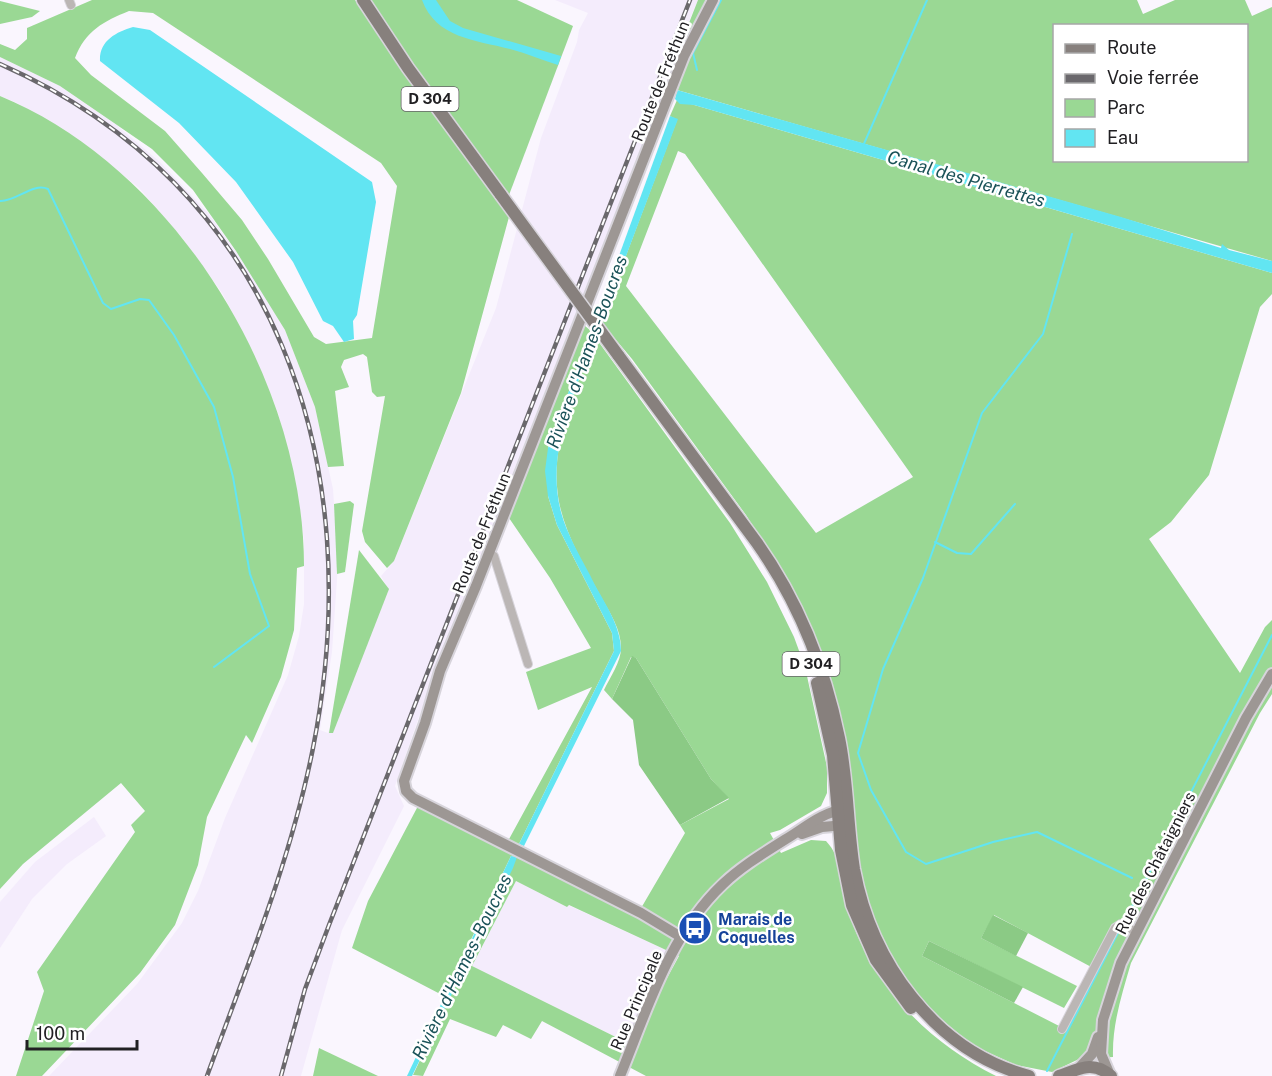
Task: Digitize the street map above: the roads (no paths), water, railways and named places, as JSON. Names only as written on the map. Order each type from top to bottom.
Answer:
[{"type":"main road","name":"D 304","points":[[363,0],[404,62],[774,568],[812,646],[838,730],[852,905],[868,945],[883,972],[912,1010],[941,1039],[968,1057],[1004,1076]]},
{"type":"main road","name":"D 304","points":[[845,825],[865,911],[884,955],[899,980],[926,1014],[951,1037],[997,1064],[1029,1076]]},
{"type":"main road","points":[[1068,1073],[1098,1068],[1111,1076]]},
{"type":"street","name":"Route de Fréthun","points":[[681,937],[641,913],[418,800],[406,791],[405,775],[425,723],[440,671],[489,554],[675,80],[695,32],[713,0]]},
{"type":"street","points":[[489,554],[494,556],[528,664]]},
{"type":"street","name":"Rue des Châtaigniers","points":[[1111,1076],[1101,1054],[1103,1020],[1128,928],[1272,674]]},
{"type":"street","points":[[774,846],[820,816],[844,810]]},
{"type":"street","points":[[774,846],[808,831],[845,825]]},
{"type":"street","name":"Rue Principale","points":[[620,1076],[681,937],[697,913],[722,885],[774,846]]},
{"type":"street","points":[[1062,1029],[1110,935],[1128,928]]},
{"type":"street","points":[[1068,1073],[1092,1054],[1103,1020]]},
{"type":"water","points":[[422,0],[436,0],[450,21],[463,28],[561,56],[558,65],[516,51],[470,40],[447,30],[428,13]]},
{"type":"water","points":[[133,27],[150,30],[372,182],[376,202],[357,315],[353,321],[354,339],[344,342],[333,326],[323,321],[293,262],[236,182],[179,123],[100,61],[102,48],[110,38]]},
{"type":"water","name":"Canal des Pierrettes","points":[[677,90],[1121,217],[1221,248],[1222,244],[1229,250],[1272,261],[1272,273],[694,105],[680,104],[675,99]]},
{"type":"water","points":[[670,116],[678,119],[601,322],[597,316]]},
{"type":"water","name":"Rivière d'Hames-Boucres","points":[[592,328],[596,334],[572,399],[560,443],[557,489],[561,512],[567,528],[614,621],[621,651],[524,846],[519,844],[614,651],[612,633],[557,525],[548,496],[545,471],[548,448]]},
{"type":"water","name":"Rivière d'Hames-Boucres","points":[[511,856],[517,857],[513,868],[412,1076],[407,1076]]},
{"type":"waterway","points":[[697,70],[693,53],[721,0]]},
{"type":"waterway","points":[[863,146],[927,0]]},
{"type":"waterway","points":[[0,201],[12,199],[36,188],[48,189],[103,303],[111,309],[140,299],[149,300],[174,335],[214,407],[233,477],[250,574],[269,626],[214,667]]},
{"type":"waterway","points":[[1072,234],[1043,334],[982,413],[923,578],[883,669],[858,753],[871,790],[906,852],[926,864],[993,842],[1037,832],[1132,878]]},
{"type":"waterway","points":[[935,542],[957,553],[971,554],[1015,504]]},
{"type":"waterway","points":[[1124,922],[1272,635]]},
{"type":"waterway","points":[[1047,1071],[1121,927]]},
{"type":"railway","points":[[281,1076],[305,989],[329,925],[690,0]]},
{"type":"railway","points":[[0,64],[96,117],[174,183],[236,260],[282,346],[312,440],[327,539],[327,642],[313,748],[304,790],[280,873],[207,1076]]},
{"type":"place","name":"Marais de Coquelles","points":[[695,928]]}]
